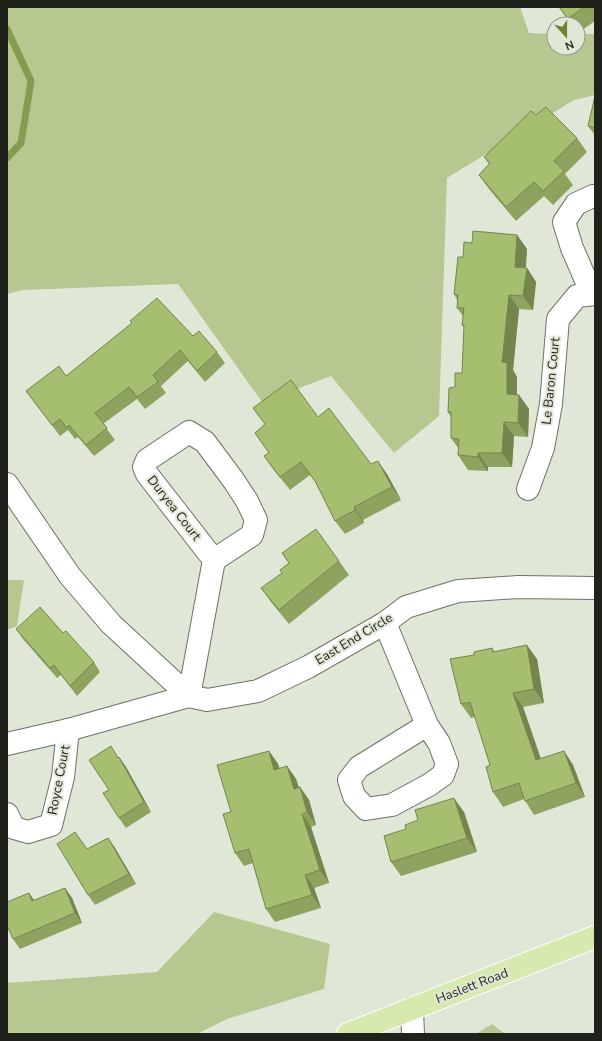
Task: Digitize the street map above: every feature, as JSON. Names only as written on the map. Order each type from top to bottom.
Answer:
[{"type":"main road","name":"Haslett Road","points":[[348,1034],[595,937]]},
{"type":"street","points":[[593,294],[572,248],[564,222],[576,204],[593,196],[595,197]]},
{"type":"street","name":"Le Baron Court","points":[[528,489],[543,448],[551,404],[558,319],[577,296],[593,294]]},
{"type":"street","name":"Duryea Court","points":[[189,432],[205,442],[219,459],[247,501],[256,520],[252,535],[214,560],[147,474],[144,467],[147,460],[189,432]]},
{"type":"street","points":[[7,484],[70,576],[111,624],[189,696]]},
{"type":"street","points":[[189,696],[214,560]]},
{"type":"street","name":"East End Circle","points":[[189,696],[207,700],[258,691],[308,667],[385,623],[406,607],[458,591],[518,587],[595,588]]},
{"type":"street","points":[[385,623],[427,725]]},
{"type":"street","name":"Royce Court","points":[[7,744],[68,730],[189,696]]},
{"type":"street","name":"Royce Court","points":[[7,814],[14,828],[28,832],[51,825],[63,778],[68,730]]},
{"type":"street","points":[[412,1009],[413,1034]]},
{"type":"green space","points":[[7,7],[520,7],[529,33],[546,34],[546,56],[586,56],[586,34],[595,34],[595,95],[574,100],[447,178],[439,416],[394,453],[331,376],[262,402],[178,284],[23,290],[7,294]]},
{"type":"green space","points":[[7,580],[24,580],[17,626],[7,630]]},
{"type":"green space","points":[[214,912],[330,944],[324,989],[227,1019],[197,1034],[7,1034],[7,983],[157,972]]},
{"type":"green space","points":[[492,1024],[505,1034],[476,1034]]},
{"type":"building","points":[[559,7],[584,7],[572,16],[566,16]]},
{"type":"building","points":[[595,96],[595,128],[588,126]]},
{"type":"building","points":[[546,107],[577,138],[554,161],[564,171],[543,191],[534,182],[506,207],[479,175],[490,163],[484,157],[531,111],[536,115]]},
{"type":"building","points":[[473,231],[517,235],[515,267],[527,268],[523,296],[509,295],[502,362],[507,363],[507,394],[519,395],[518,423],[504,422],[502,453],[478,453],[478,457],[458,455],[459,439],[451,438],[451,412],[448,412],[449,388],[455,387],[455,373],[462,373],[464,325],[462,325],[464,308],[457,308],[458,295],[454,294],[458,257],[463,257],[464,242],[472,243]]},
{"type":"building","points":[[157,298],[193,336],[199,331],[217,352],[197,371],[180,350],[153,375],[158,382],[137,397],[129,387],[95,413],[107,428],[86,445],[69,425],[67,428],[60,419],[52,425],[26,391],[59,366],[66,376],[132,323],[130,321]]},
{"type":"building","points":[[291,380],[318,417],[329,408],[371,464],[378,461],[392,487],[354,507],[355,510],[335,521],[315,481],[301,462],[280,477],[264,456],[269,453],[255,433],[265,424],[253,408]]},
{"type":"building","points":[[316,529],[339,561],[279,610],[261,588],[282,573],[280,570],[289,563],[282,553]]},
{"type":"building","points":[[40,607],[63,633],[66,631],[94,662],[70,686],[54,665],[50,668],[16,629]]},
{"type":"building","points":[[527,645],[534,689],[513,693],[536,760],[564,751],[576,783],[525,801],[519,783],[493,792],[486,767],[490,765],[470,702],[461,704],[450,659],[474,655],[474,652],[492,648],[493,652]]},
{"type":"building","points":[[111,746],[118,758],[119,757],[144,802],[119,818],[103,793],[109,790],[89,760]]},
{"type":"building","points":[[269,751],[274,770],[287,766],[294,789],[300,787],[307,812],[302,814],[320,870],[305,875],[312,895],[266,909],[249,849],[235,853],[223,814],[231,812],[217,765]]},
{"type":"building","points":[[454,798],[467,838],[391,862],[384,836],[406,829],[405,825],[418,820],[415,810]]},
{"type":"building","points":[[75,832],[87,849],[108,838],[129,874],[88,895],[57,844]]},
{"type":"building","points":[[65,888],[75,913],[13,939],[7,925],[7,902],[29,893],[32,901]]},
{"type":"waterway","points":[[7,29],[31,81],[21,143],[7,158]]}]
